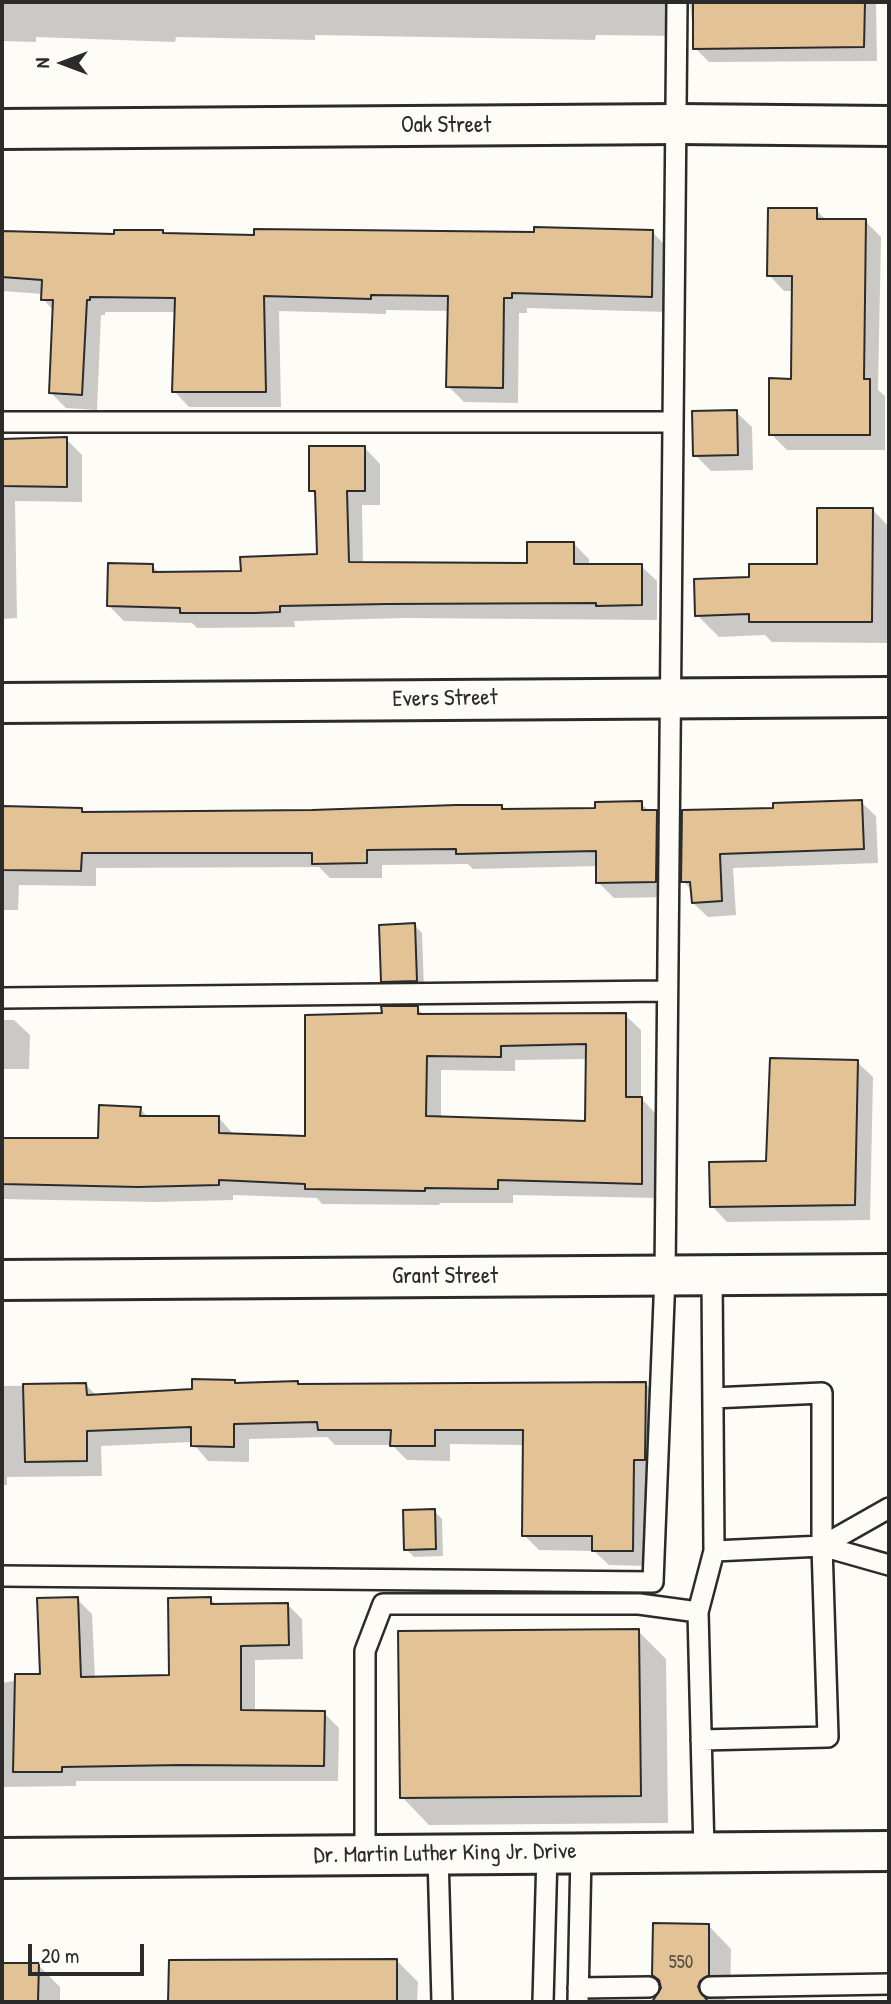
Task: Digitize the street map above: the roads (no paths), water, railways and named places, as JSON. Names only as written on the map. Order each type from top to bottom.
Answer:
[{"type":"street","name":"Oak Street","points":[[2,129],[678,124],[889,126]]},
{"type":"street","name":"Evers Street","points":[[2,703],[889,697]]},
{"type":"street","name":"Grant Street","points":[[2,1280],[889,1274]]},
{"type":"street","name":"Dr. Martin Luther King Jr. Drive","points":[[2,1858],[889,1851]]},
{"type":"lane","points":[[2,1576],[653,1583],[665,1275],[672,422],[678,124],[677,2]]},
{"type":"lane","points":[[2,422],[672,422]]},
{"type":"lane","points":[[2,998],[666,990]]},
{"type":"lane","points":[[704,1852],[698,1612],[714,1551],[712,1275]]},
{"type":"lane","points":[[701,1740],[828,1737],[822,1546],[822,1393],[713,1398]]},
{"type":"lane","points":[[822,1546],[889,1508]]},
{"type":"lane","points":[[714,1551],[822,1546],[889,1565]]},
{"type":"lane","points":[[365,1855],[365,1651],[383,1604],[639,1604],[698,1612]]},
{"type":"lane","points":[[564,1853],[578,1995],[649,1987]]},
{"type":"lane","points":[[542,2002],[564,1853]]},
{"type":"lane","points":[[438,1854],[442,2002]]},
{"type":"lane","points":[[710,1987],[889,1984]]}]
